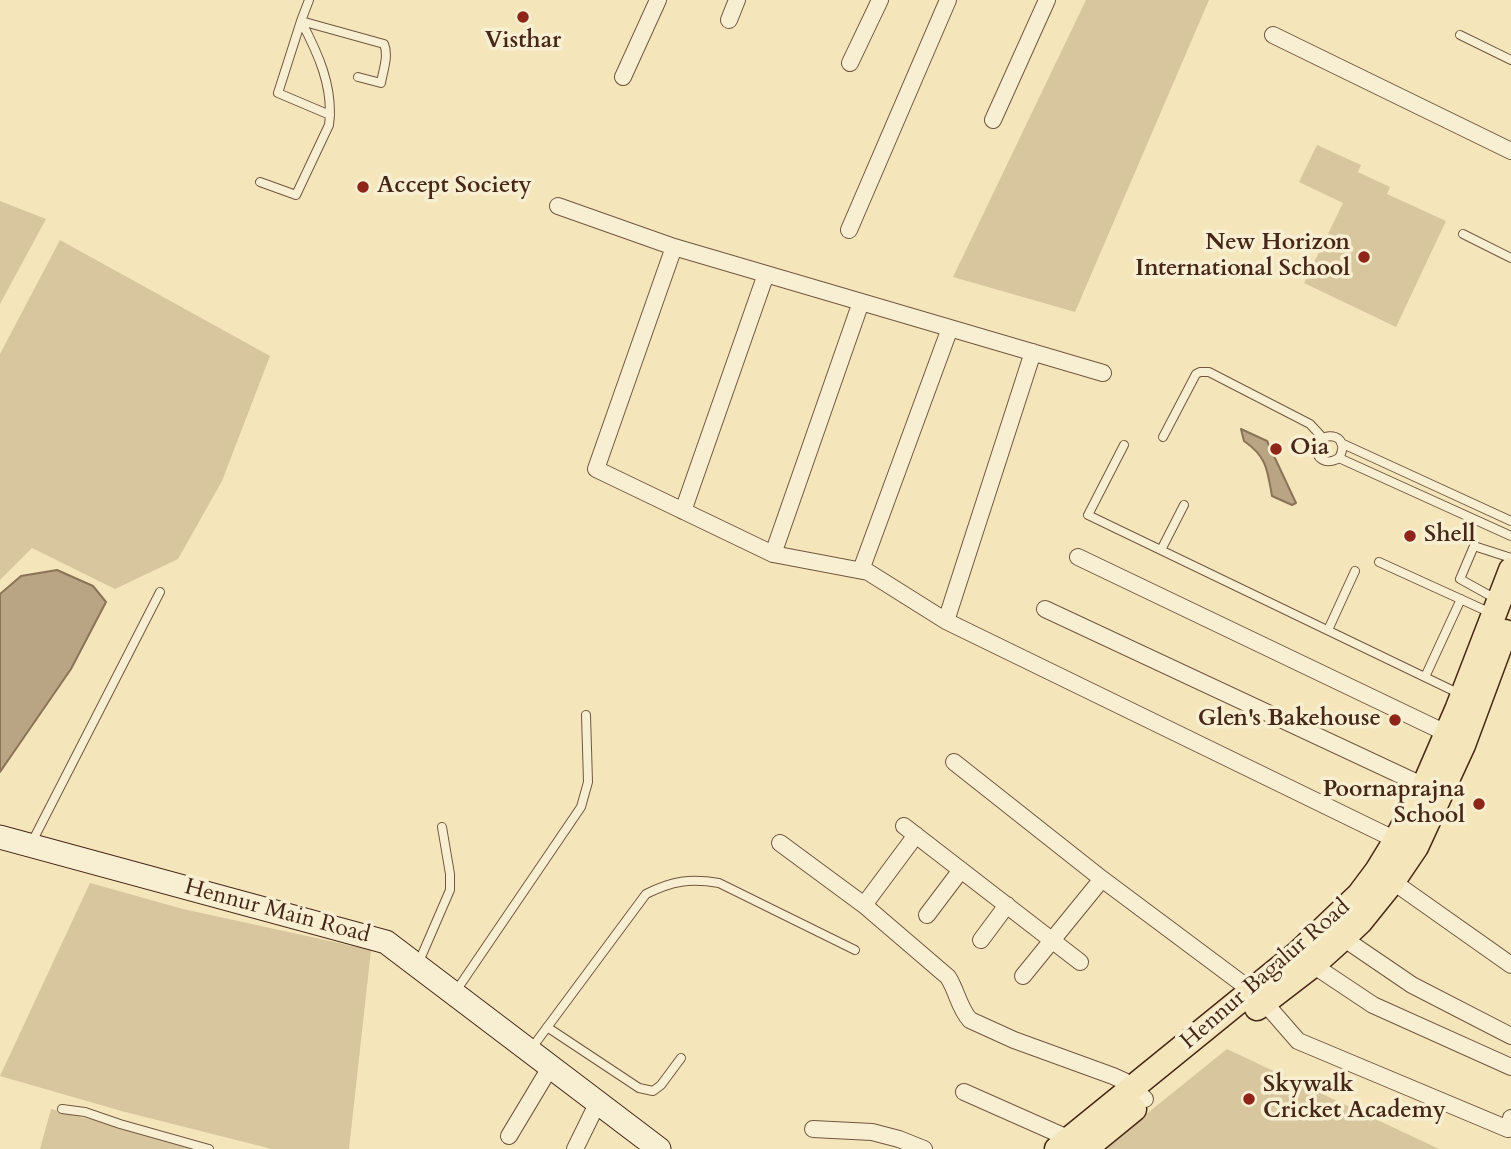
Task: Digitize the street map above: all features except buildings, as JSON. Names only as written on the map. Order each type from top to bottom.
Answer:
[{"type":"main road","name":"Hennur Bagalur Road","points":[[1258,996],[1313,965],[1360,922],[1385,876],[1396,840],[1424,786],[1446,733],[1464,708],[1501,610],[1511,570]]},
{"type":"main road","name":"Hennur Bagalur Road","points":[[1070,1146],[1139,1094],[1258,996],[1306,945],[1416,846],[1463,745],[1464,708]]},
{"type":"main road","name":"Hennur Main Road","points":[[0,836],[386,942],[659,1149]]},
{"type":"street","points":[[623,77],[659,0]]},
{"type":"street","points":[[729,20],[737,0]]},
{"type":"street","points":[[850,63],[880,0]]},
{"type":"street","points":[[849,230],[948,0]]},
{"type":"street","points":[[993,120],[1047,0]]},
{"type":"street","points":[[1273,35],[1511,151]]},
{"type":"street","points":[[558,206],[674,247],[1103,373]]},
{"type":"street","points":[[674,247],[596,469],[773,554],[868,572],[946,621],[1396,840]]},
{"type":"street","points":[[683,511],[766,274]]},
{"type":"street","points":[[773,554],[861,302]]},
{"type":"street","points":[[862,570],[950,328]]},
{"type":"street","points":[[946,621],[1033,352]]},
{"type":"street","points":[[1078,558],[1446,733]]},
{"type":"street","points":[[1045,609],[1424,786]]},
{"type":"street","points":[[954,762],[1102,879],[1258,996],[1298,1041],[1508,1129],[1511,1118]]},
{"type":"street","points":[[864,905],[910,830],[1080,962]]},
{"type":"street","points":[[780,843],[864,905],[948,977],[970,1020],[1014,1040],[1113,1076],[1139,1094]]},
{"type":"street","points":[[927,915],[961,870]]},
{"type":"street","points":[[1385,876],[1511,965]]},
{"type":"street","points":[[1023,976],[1102,879]]},
{"type":"street","points":[[981,940],[1007,905]]},
{"type":"street","points":[[1343,938],[1412,985],[1511,1036]]},
{"type":"street","points":[[1313,965],[1373,1005],[1511,1067]]},
{"type":"street","points":[[509,1136],[551,1066]]},
{"type":"street","points":[[964,1092],[1070,1146]]},
{"type":"street","points":[[575,1149],[598,1102]]},
{"type":"street","points":[[813,1129],[872,1132],[924,1149]]},
{"type":"lane","points":[[309,0],[278,93],[330,115]]},
{"type":"lane","points":[[301,21],[384,44],[386,55],[381,83],[358,77]]},
{"type":"lane","points":[[260,182],[296,195],[329,125],[328,90],[318,55],[301,21]]},
{"type":"lane","points":[[1460,35],[1511,60]]},
{"type":"lane","points":[[1463,234],[1511,258]]},
{"type":"lane","points":[[1163,437],[1196,374],[1204,371],[1310,424],[1322,438]]},
{"type":"lane","points":[[1341,443],[1339,458],[1331,462],[1320,458],[1316,449],[1318,440],[1331,435],[1341,443],[1511,521]]},
{"type":"lane","points":[[1124,445],[1088,516],[1425,677],[1464,708]]},
{"type":"lane","points":[[1339,458],[1511,536]]},
{"type":"lane","points":[[1161,550],[1184,505]]},
{"type":"lane","points":[[1501,610],[1460,579],[1474,546],[1511,558]]},
{"type":"lane","points":[[1379,562],[1461,599],[1501,610]]},
{"type":"lane","points":[[1328,630],[1354,571]]},
{"type":"lane","points":[[31,845],[160,592]]},
{"type":"lane","points":[[1425,677],[1461,599]]},
{"type":"lane","points":[[455,994],[581,807],[588,782],[586,715]]},
{"type":"lane","points":[[418,966],[450,890],[442,827]]},
{"type":"lane","points":[[530,1050],[646,894],[676,882],[698,880],[719,883],[855,950]]},
{"type":"lane","points":[[547,1027],[646,1090],[653,1091],[661,1085],[681,1058]]},
{"type":"lane","points":[[62,1110],[85,1112],[209,1149]]},
{"type":"shaded area","points":[[1086,0],[1209,0],[1075,312],[953,277]]},
{"type":"shaded area","points":[[1317,145],[1361,165],[1358,172],[1390,187],[1387,194],[1446,221],[1396,327],[1304,283],[1343,203],[1299,182]]},
{"type":"shaded area","points":[[0,201],[46,219],[0,304]]},
{"type":"shaded area","points":[[60,240],[270,356],[222,481],[178,559],[115,589],[32,548],[0,580],[0,354]]},
{"type":"shaded area","points":[[1241,429],[1267,441],[1296,503],[1292,505],[1272,496],[1265,464],[1244,441]]},
{"type":"shaded area","points":[[57,570],[93,586],[106,602],[71,669],[0,772],[0,594],[21,576]]},
{"type":"shaded area","points":[[90,883],[183,909],[371,950],[349,1149],[272,1149],[125,1112],[0,1076]]},
{"type":"shaded area","name":"Skywalk Cricket Academy","points":[[1227,1049],[1439,1149],[1103,1149]]},
{"type":"shaded area","points":[[51,1109],[204,1149],[40,1149]]},
{"type":"place","name":"Visthar","points":[[523,17]]},
{"type":"place","name":"Accept Society","points":[[363,187]]},
{"type":"place","name":"New Horizon International School","points":[[1364,257]]},
{"type":"place","name":"Oia","points":[[1276,449]]},
{"type":"place","name":"Shell","points":[[1410,536]]},
{"type":"place","name":"Glen's Bakehouse","points":[[1395,720]]},
{"type":"place","name":"Poornaprajna School","points":[[1479,804]]},
{"type":"place","name":"Skywalk Cricket Academy","points":[[1249,1099]]}]
